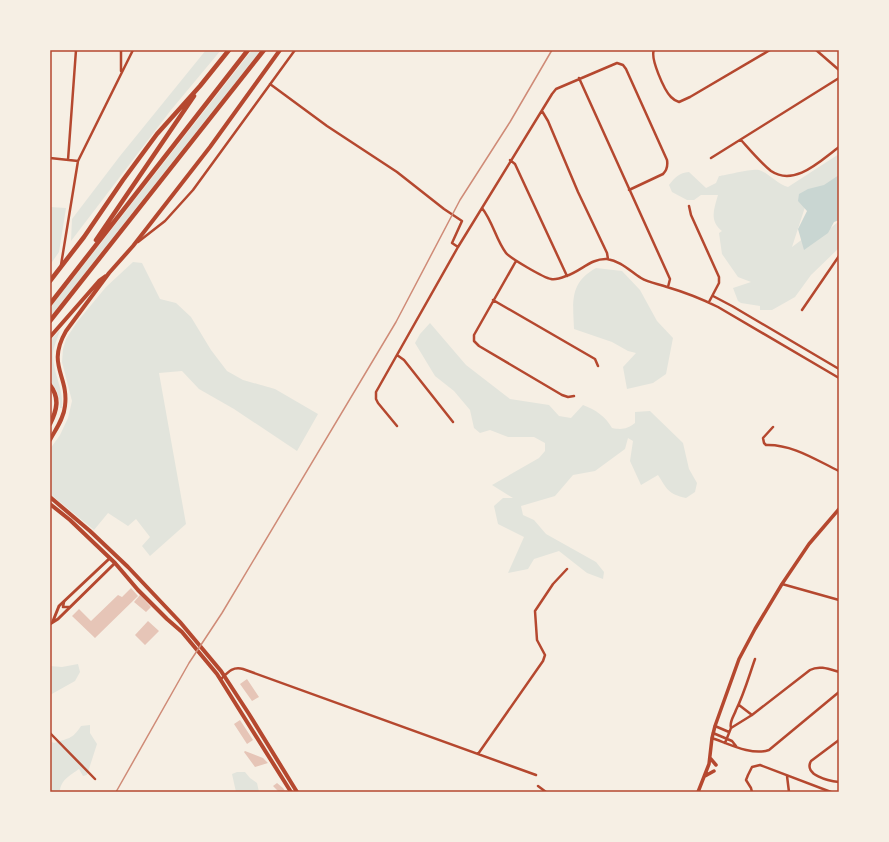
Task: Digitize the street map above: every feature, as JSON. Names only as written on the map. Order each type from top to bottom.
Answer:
[{"type":"highway","points":[[50,281],[84,237],[123,180],[153,140],[229,50]]},
{"type":"highway","points":[[50,304],[248,50]]},
{"type":"highway","points":[[50,321],[264,50]]},
{"type":"highway","points":[[74,273],[200,86]]},
{"type":"highway","points":[[50,385],[54,390],[57,400],[55,414],[50,424]]},
{"type":"main road","points":[[50,440],[62,417],[65,406],[65,393],[57,355],[61,340],[66,331],[109,274],[133,246],[210,147],[280,50]]},
{"type":"main road","points":[[50,337],[99,281],[109,274]]},
{"type":"main road","points":[[50,497],[117,556],[180,622],[184,630],[219,672],[225,676],[297,792]]},
{"type":"main road","points":[[50,504],[110,558],[138,590],[167,618],[184,630]]},
{"type":"main road","points":[[698,792],[705,776],[710,758],[713,732],[739,659],[782,584],[809,544],[839,509]]},
{"type":"main road","points":[[110,551],[114,558],[114,562]]},
{"type":"main road","points":[[114,562],[120,561],[128,567]]},
{"type":"main road","points":[[219,672],[291,792]]},
{"type":"main road","points":[[710,758],[716,765]]},
{"type":"main road","points":[[705,776],[714,771]]},
{"type":"street","points":[[68,160],[76,50]]},
{"type":"street","points":[[121,50],[121,74]]},
{"type":"street","points":[[60,267],[78,161],[133,50]]},
{"type":"street","points":[[133,246],[165,221],[193,190],[295,50]]},
{"type":"street","points":[[654,50],[654,62],[669,95],[679,102],[770,50]]},
{"type":"street","points":[[816,50],[839,70]]},
{"type":"street","points":[[397,426],[378,403],[376,399],[376,392],[458,247],[510,160],[556,89],[613,63],[620,63],[626,69],[667,160],[667,168],[663,174],[629,190]]},
{"type":"street","points":[[579,78],[670,280],[668,287]]},
{"type":"street","points":[[711,158],[839,78]]},
{"type":"street","points":[[270,84],[328,126],[397,172],[444,209],[462,221],[452,243],[458,247]]},
{"type":"street","points":[[542,111],[548,121],[578,192],[607,253],[608,260]]},
{"type":"street","points":[[741,140],[772,171],[788,177],[797,175],[809,168],[839,147]]},
{"type":"street","points":[[50,158],[78,161]]},
{"type":"street","points":[[510,160],[516,164],[567,276]]},
{"type":"street","points":[[689,206],[691,215],[719,276],[719,283],[709,302]]},
{"type":"street","points":[[482,208],[488,216],[506,253],[516,261],[551,279],[567,276],[590,263],[608,260],[621,264],[648,282],[668,287],[709,302],[839,378]]},
{"type":"street","points":[[802,310],[839,256]]},
{"type":"street","points":[[516,261],[474,334],[474,341],[479,346],[562,395],[568,397],[574,396]]},
{"type":"street","points":[[713,296],[839,369]]},
{"type":"street","points":[[493,300],[595,359],[598,366]]},
{"type":"street","points":[[397,355],[404,360],[453,422]]},
{"type":"street","points":[[773,427],[763,438],[766,445],[782,445],[839,471]]},
{"type":"street","points":[[51,623],[59,606],[110,558]]},
{"type":"street","points":[[51,623],[58,619],[114,562]]},
{"type":"street","points":[[478,754],[543,661],[545,655],[537,640],[535,611],[553,584],[567,569]]},
{"type":"street","points":[[95,572],[100,577]]},
{"type":"street","points":[[782,584],[839,600]]},
{"type":"street","points":[[64,602],[64,607],[69,607]]},
{"type":"street","points":[[725,743],[731,728],[730,725],[739,705],[755,659]]},
{"type":"street","points":[[222,679],[234,668],[243,669],[536,776]]},
{"type":"street","points":[[731,728],[752,715],[810,670],[826,668],[839,672]]},
{"type":"street","points":[[712,738],[751,752],[769,750],[839,692]]},
{"type":"street","points":[[739,705],[752,715]]},
{"type":"street","points":[[715,726],[729,732]]},
{"type":"street","points":[[713,732],[732,741],[736,746]]},
{"type":"street","points":[[50,733],[95,779]]},
{"type":"street","points":[[839,740],[811,761],[809,768],[814,774],[839,782]]},
{"type":"street","points":[[752,792],[746,780],[750,770],[760,765],[822,790],[831,792]]},
{"type":"street","points":[[787,776],[789,792]]},
{"type":"street","points":[[538,786],[546,792]]},
{"type":"shaded area","points":[[206,50],[221,50],[171,110],[71,241],[72,219],[120,156]]},
{"type":"shaded area","points":[[252,50],[261,50],[50,317],[50,308]]},
{"type":"shaded area","points":[[839,154],[839,182],[807,201],[792,247],[804,238],[820,237],[839,221],[839,248],[811,275],[795,297],[772,310],[760,310],[760,306],[741,303],[738,301],[733,288],[751,282],[738,277],[722,254],[719,233],[722,231],[715,223],[714,219],[715,205],[718,195],[701,195],[694,200],[687,200],[672,192],[669,185],[682,173],[689,172],[706,188],[716,183],[719,176],[759,170],[780,184],[788,187]]},
{"type":"shaded area","points":[[839,175],[839,220],[834,222],[828,233],[804,250],[798,229],[807,211],[798,201],[799,194],[808,189],[824,185]]},
{"type":"shaded area","points":[[50,207],[66,208],[59,252],[50,265]]},
{"type":"shaded area","points":[[133,262],[142,263],[160,299],[176,303],[191,317],[211,350],[227,371],[243,380],[275,389],[318,414],[297,451],[234,409],[199,389],[182,371],[159,373],[186,524],[150,556],[142,546],[150,537],[136,519],[128,526],[108,513],[94,530],[50,494],[50,449],[60,435],[68,418],[72,401],[62,362],[63,349],[66,339],[77,322],[106,287]]},
{"type":"shaded area","points":[[596,268],[622,271],[640,290],[657,321],[673,338],[666,374],[653,383],[627,389],[623,367],[636,353],[628,351],[612,342],[574,329],[574,294],[581,280]]},
{"type":"shaded area","points":[[430,323],[466,365],[510,399],[549,405],[559,416],[571,418],[583,405],[600,414],[612,428],[619,429],[627,428],[635,423],[635,412],[650,411],[683,443],[689,469],[697,483],[695,492],[686,498],[675,495],[666,487],[658,475],[641,485],[630,461],[633,441],[628,438],[625,449],[595,471],[573,475],[555,496],[521,506],[523,515],[534,520],[546,534],[596,562],[604,572],[603,579],[587,573],[559,551],[534,559],[528,569],[508,573],[524,537],[498,524],[494,506],[503,498],[513,498],[492,485],[539,458],[545,451],[545,443],[534,437],[508,437],[490,430],[480,433],[474,428],[470,410],[454,391],[435,376],[415,343],[420,334]]},
{"type":"shaded area","points":[[60,330],[54,347],[53,360],[61,394],[62,408],[60,408],[57,391],[50,382],[50,341]]},
{"type":"shaded area","points":[[78,664],[80,672],[75,681],[50,695],[50,666],[62,667]]},
{"type":"shaded area","points":[[90,725],[90,733],[97,744],[87,775],[83,776],[79,769],[64,781],[60,788],[60,792],[50,792],[50,741],[54,743],[66,739],[75,734],[81,726]]},
{"type":"shaded area","points":[[237,772],[245,772],[257,783],[259,792],[236,792],[232,774]]},
{"type":"building","points":[[131,588],[138,596],[95,638],[72,616],[79,609],[91,621],[118,595],[122,597]]},
{"type":"building","points":[[140,595],[151,607],[146,612],[134,602]]},
{"type":"building","points":[[148,621],[159,631],[145,645],[135,635]]},
{"type":"building","points":[[247,679],[259,697],[252,701],[240,684]]},
{"type":"building","points":[[240,720],[253,740],[247,744],[234,724]]},
{"type":"building","points":[[245,751],[263,758],[268,763],[255,767],[244,752]]},
{"type":"building","points":[[277,783],[285,791],[279,792],[273,786]]},
{"type":"railway","points":[[116,792],[189,663],[222,613],[396,322],[460,200],[510,122],[552,50]]}]
